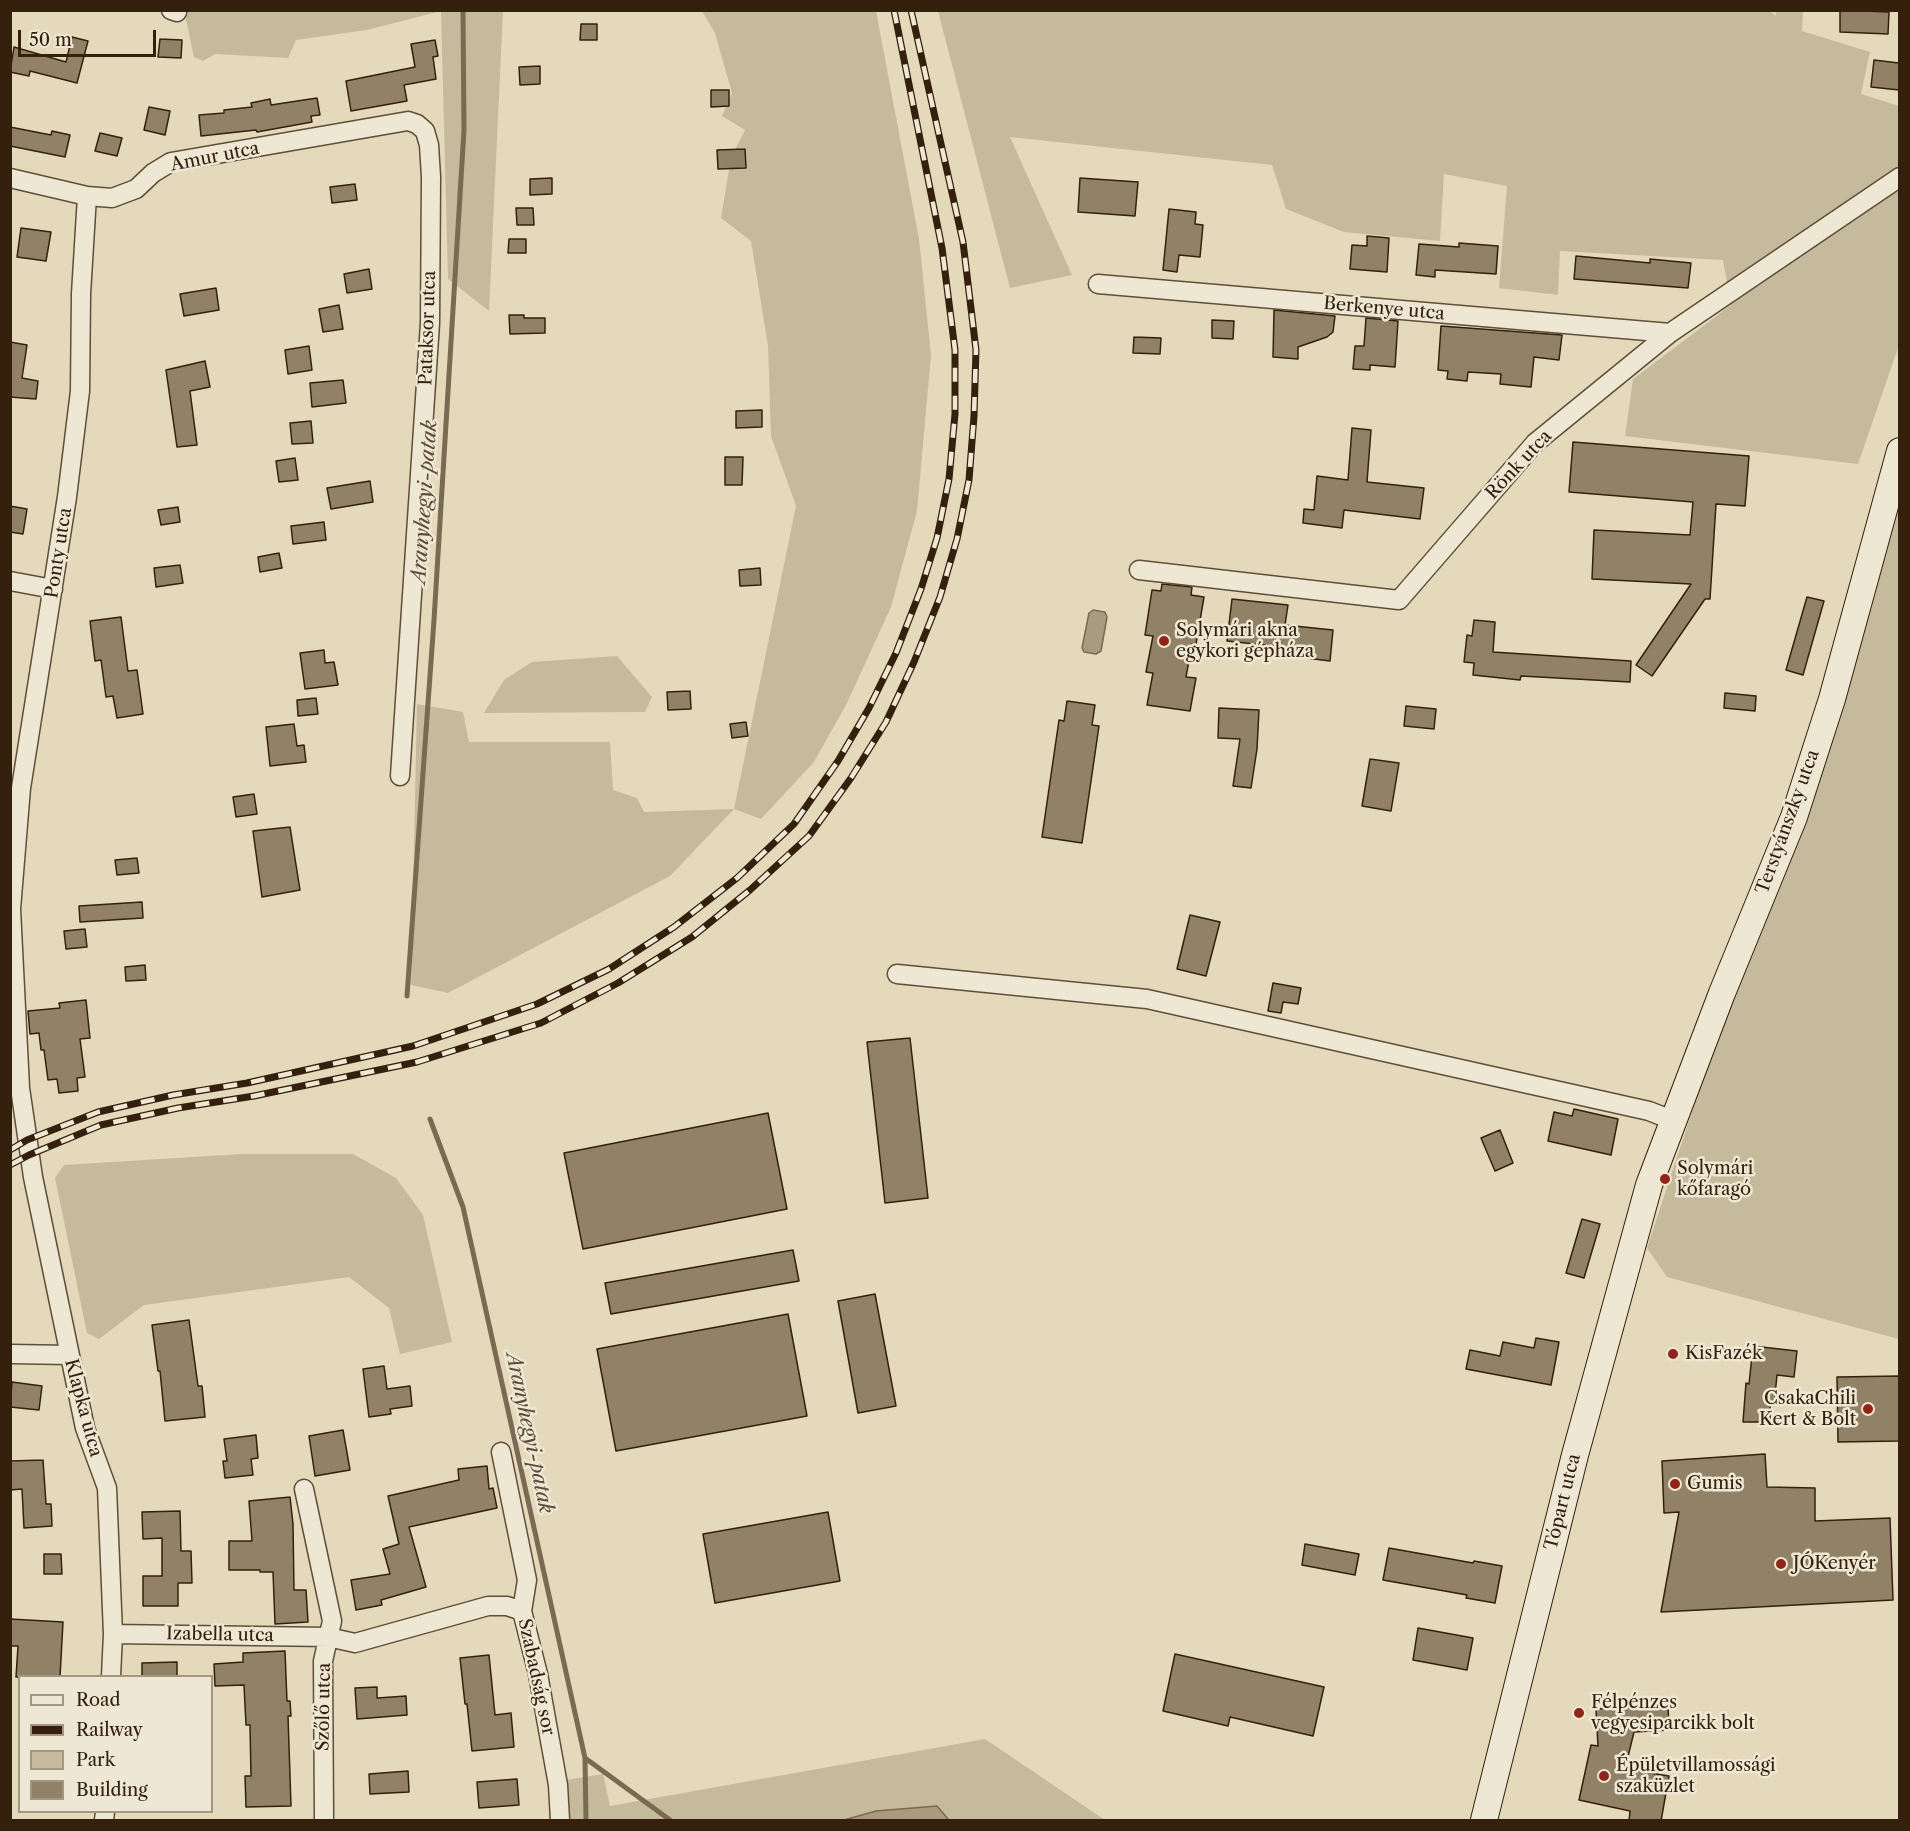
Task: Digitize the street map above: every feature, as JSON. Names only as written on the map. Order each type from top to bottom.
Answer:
[{"type":"main road","name":"Terstyánszky utca","points":[[1649,1185],[1672,1120],[1794,817],[1833,699],[1899,451]]},
{"type":"main road","name":"Tópart utca","points":[[1484,1821],[1575,1455],[1649,1185]]},
{"type":"street","name":"Amur utca","points":[[10,178],[87,196],[112,198],[136,189],[153,173],[171,162],[408,121],[417,124],[425,131]]},
{"type":"street","name":"Pataksor utca","points":[[400,776],[430,323],[431,177],[429,145],[425,131]]},
{"type":"street","name":"Rönk utca","points":[[1139,570],[1399,600],[1535,443],[1670,333],[1899,177]]},
{"type":"street","name":"Ponty utca","points":[[25,1123],[19,1076],[11,909],[16,787],[53,589],[80,391],[81,294],[87,196]]},
{"type":"street","name":"Berkenye utca","points":[[1098,284],[1670,333]]},
{"type":"street","points":[[10,581],[53,589]]},
{"type":"street","points":[[897,974],[1147,999],[1649,1111],[1672,1120]]},
{"type":"street","name":"Klapka utca","points":[[25,1123],[33,1177],[84,1428],[107,1488],[112,1634],[111,1675]]},
{"type":"street","points":[[10,1354],[69,1355]]},
{"type":"street","name":"Szabadság sor","points":[[502,1458],[527,1580],[522,1611],[538,1674],[558,1785],[560,1821]]},
{"type":"street","name":"Szőlő utca","points":[[304,1489],[332,1621],[323,1661],[324,1821]]},
{"type":"street","name":"Izabella utca","points":[[112,1634],[328,1637],[355,1643],[488,1606],[507,1606],[522,1611]]},
{"type":"green space","points":[[1768,10],[1776,16],[1776,11],[1803,11],[1802,31],[1870,52],[1861,94],[1899,106],[1899,345],[1858,464],[1625,436],[1633,379],[1731,305],[1723,260],[1560,251],[1558,295],[1499,288],[1507,186],[1444,174],[1440,241],[1344,232],[1286,209],[1272,165],[1010,137],[1072,275],[1010,288],[938,11]]},
{"type":"green space","points":[[184,11],[441,11],[367,30],[296,40],[288,58],[215,54],[203,61],[194,57]]},
{"type":"green space","points":[[441,11],[503,11],[489,311],[448,279]]},
{"type":"green space","points":[[702,11],[876,11],[919,239],[931,355],[917,511],[891,607],[846,705],[814,762],[761,819],[734,809],[796,506],[771,436],[768,346],[751,241],[721,218],[731,158],[745,130],[722,116],[732,93],[715,33]]},
{"type":"green space","points":[[1899,484],[1899,1339],[1667,1277],[1647,1248]]},
{"type":"green space","points":[[617,656],[652,697],[645,712],[484,713],[504,680],[532,662]]},
{"type":"green space","points":[[417,704],[463,712],[469,742],[610,742],[613,790],[637,798],[644,812],[734,809],[670,876],[448,993],[411,985]]},
{"type":"green space","points":[[241,1154],[353,1154],[396,1178],[423,1215],[452,1342],[400,1354],[389,1308],[349,1277],[144,1305],[99,1339],[87,1333],[55,1178],[64,1165]]},
{"type":"green space","points":[[985,1739],[1105,1820],[949,1820],[937,1806],[876,1811],[844,1820],[570,1820],[566,1780],[603,1774],[610,1806]]},
{"type":"shaded area","points":[[1093,610],[1105,612],[1107,617],[1101,651],[1096,654],[1084,652],[1082,648],[1089,613]]},
{"type":"shaded area","points":[[937,1806],[949,1820],[844,1820],[876,1811]]},
{"type":"building","points":[[1840,10],[1889,12],[1888,34],[1840,32]]},
{"type":"building","points":[[581,24],[597,24],[597,40],[580,40]]},
{"type":"building","points":[[72,37],[88,41],[77,83],[30,71],[29,76],[10,72],[14,47],[66,62]]},
{"type":"building","points":[[160,39],[182,40],[181,58],[158,57]]},
{"type":"building","points":[[435,40],[438,56],[433,57],[436,79],[404,85],[407,101],[351,111],[346,81],[415,67],[411,44]]},
{"type":"building","points":[[1874,60],[1899,63],[1899,90],[1871,87]]},
{"type":"building","points":[[540,66],[540,84],[520,85],[519,67]]},
{"type":"building","points":[[711,90],[729,90],[729,106],[711,107]]},
{"type":"building","points":[[317,98],[320,115],[311,116],[312,122],[257,132],[256,130],[201,136],[199,115],[252,107],[251,103],[270,99],[271,105]]},
{"type":"building","points":[[149,107],[170,111],[165,135],[144,130]]},
{"type":"building","points":[[10,127],[51,135],[52,131],[70,135],[65,157],[10,146]]},
{"type":"building","points":[[100,133],[122,138],[117,156],[95,151]]},
{"type":"building","points":[[745,149],[746,168],[718,169],[717,150]]},
{"type":"building","points":[[552,178],[552,194],[530,195],[530,179]]},
{"type":"building","points":[[1080,178],[1138,182],[1135,216],[1078,212]]},
{"type":"building","points":[[355,184],[357,200],[332,203],[330,187]]},
{"type":"building","points":[[516,208],[533,208],[534,225],[517,225]]},
{"type":"building","points":[[1169,209],[1196,212],[1195,224],[1203,225],[1200,257],[1179,255],[1177,272],[1163,270]]},
{"type":"building","points":[[21,228],[51,232],[46,261],[17,257]]},
{"type":"building","points":[[1367,236],[1389,238],[1387,272],[1350,269],[1352,245],[1367,246]]},
{"type":"building","points":[[509,239],[526,239],[526,253],[508,253]]},
{"type":"building","points":[[1459,243],[1498,246],[1496,274],[1435,270],[1435,277],[1416,275],[1419,244],[1459,247]]},
{"type":"building","points":[[1576,256],[1650,263],[1650,259],[1691,263],[1688,288],[1574,279]]},
{"type":"building","points":[[369,269],[372,289],[347,293],[344,274]]},
{"type":"building","points":[[216,288],[219,310],[184,316],[180,294]]},
{"type":"building","points":[[339,305],[343,329],[323,332],[319,309]]},
{"type":"building","points":[[1274,310],[1335,316],[1333,332],[1327,337],[1298,347],[1298,359],[1273,357]]},
{"type":"building","points":[[509,315],[545,318],[545,333],[510,334]]},
{"type":"building","points":[[1366,318],[1398,321],[1395,367],[1370,365],[1370,370],[1353,369],[1355,346],[1364,346]]},
{"type":"building","points":[[1212,320],[1234,321],[1233,339],[1212,338]]},
{"type":"building","points":[[1441,326],[1562,335],[1559,360],[1534,357],[1531,387],[1500,384],[1501,374],[1468,372],[1467,381],[1447,379],[1448,371],[1438,370]]},
{"type":"building","points":[[1134,337],[1161,338],[1160,354],[1133,353]]},
{"type":"building","points":[[10,342],[27,345],[22,378],[38,381],[36,399],[10,397]]},
{"type":"building","points":[[309,346],[312,370],[288,374],[285,350]]},
{"type":"building","points":[[205,361],[210,387],[190,391],[197,445],[177,447],[166,370]]},
{"type":"building","points":[[343,380],[346,403],[312,407],[310,383]]},
{"type":"building","points":[[762,410],[762,427],[736,428],[736,411]]},
{"type":"building","points":[[311,421],[313,443],[292,444],[290,423]]},
{"type":"building","points":[[1352,428],[1371,430],[1367,482],[1424,488],[1420,519],[1344,510],[1342,528],[1303,523],[1304,509],[1314,510],[1317,476],[1348,480]]},
{"type":"building","points":[[1573,442],[1749,456],[1745,506],[1716,504],[1710,599],[1705,599],[1652,676],[1636,665],[1691,584],[1592,579],[1594,530],[1690,535],[1693,502],[1569,492]]},
{"type":"building","points":[[725,457],[743,457],[742,485],[725,485]]},
{"type":"building","points":[[295,458],[298,480],[279,482],[276,461]]},
{"type":"building","points":[[370,481],[373,502],[331,509],[327,488]]},
{"type":"building","points":[[10,506],[27,509],[23,534],[10,532]]},
{"type":"building","points":[[178,507],[180,522],[161,525],[158,510]]},
{"type":"building","points":[[324,522],[326,540],[293,544],[291,526]]},
{"type":"building","points":[[279,553],[282,568],[260,572],[258,557]]},
{"type":"building","points":[[180,565],[183,583],[156,587],[154,568]]},
{"type":"building","points":[[760,568],[761,585],[740,586],[739,570]]},
{"type":"building","points":[[1162,584],[1192,587],[1191,595],[1204,597],[1196,644],[1192,644],[1186,677],[1196,678],[1190,711],[1147,705],[1153,673],[1146,672],[1153,636],[1145,635],[1152,590],[1161,591]]},
{"type":"building","points":[[1807,597],[1824,601],[1803,675],[1786,670]]},
{"type":"building","points":[[1232,599],[1288,605],[1285,625],[1333,630],[1330,661],[1290,656],[1291,648],[1227,641]]},
{"type":"building","points":[[121,617],[128,671],[137,670],[143,714],[117,718],[113,696],[106,697],[101,660],[95,661],[90,621]]},
{"type":"building","points":[[1474,620],[1495,622],[1493,652],[1631,661],[1630,682],[1521,676],[1520,680],[1473,675],[1474,663],[1464,662],[1467,635],[1472,636]]},
{"type":"building","points":[[324,650],[325,663],[334,662],[338,685],[305,689],[300,653]]},
{"type":"building","points":[[690,691],[691,709],[668,710],[667,692]]},
{"type":"building","points":[[1725,693],[1756,696],[1755,711],[1724,708]]},
{"type":"building","points":[[316,698],[318,714],[298,716],[297,700]]},
{"type":"building","points":[[1067,701],[1095,705],[1092,725],[1099,726],[1082,843],[1042,837],[1059,720],[1064,721]]},
{"type":"building","points":[[1406,706],[1436,709],[1434,729],[1404,726]]},
{"type":"building","points":[[1219,708],[1259,710],[1257,749],[1251,788],[1233,786],[1240,739],[1218,738]]},
{"type":"building","points":[[746,722],[748,736],[732,738],[730,724]]},
{"type":"building","points":[[294,724],[297,746],[304,745],[306,762],[270,766],[266,727]]},
{"type":"building","points":[[1370,759],[1399,763],[1391,811],[1362,806]]},
{"type":"building","points":[[254,794],[257,814],[236,817],[233,797]]},
{"type":"building","points":[[290,827],[300,890],[262,897],[253,831]]},
{"type":"building","points":[[137,858],[139,873],[117,875],[115,860]]},
{"type":"building","points":[[142,902],[143,918],[80,922],[79,906]]},
{"type":"building","points":[[1190,915],[1220,922],[1206,976],[1177,969]]},
{"type":"building","points":[[85,929],[87,947],[66,949],[64,931]]},
{"type":"building","points":[[145,965],[146,980],[126,981],[125,967]]},
{"type":"building","points":[[1273,983],[1301,988],[1298,1004],[1283,1002],[1281,1013],[1268,1011]]},
{"type":"building","points":[[86,1000],[90,1038],[80,1039],[85,1077],[77,1078],[78,1091],[59,1093],[57,1079],[48,1080],[39,1033],[30,1034],[28,1011],[60,1008],[59,1003]]},
{"type":"building","points":[[910,1038],[928,1198],[885,1203],[867,1042]]},
{"type":"building","points":[[1574,1109],[1618,1119],[1611,1155],[1548,1141],[1554,1112],[1572,1116]]},
{"type":"building","points":[[768,1113],[787,1209],[583,1249],[564,1153]]},
{"type":"building","points":[[1500,1130],[1513,1163],[1495,1171],[1481,1138]]},
{"type":"building","points":[[1582,1219],[1600,1224],[1584,1278],[1566,1273]]},
{"type":"building","points":[[793,1250],[799,1281],[611,1314],[605,1283]]},
{"type":"building","points":[[875,1294],[896,1406],[858,1413],[838,1301]]},
{"type":"building","points":[[788,1314],[807,1416],[616,1451],[597,1349]]},
{"type":"building","points":[[189,1320],[198,1386],[202,1386],[205,1417],[165,1421],[152,1325]]},
{"type":"building","points":[[1536,1338],[1559,1342],[1551,1385],[1466,1369],[1470,1350],[1500,1356],[1503,1342],[1534,1348]]},
{"type":"building","points":[[1753,1346],[1797,1351],[1794,1377],[1777,1375],[1774,1405],[1770,1404],[1770,1422],[1743,1422],[1746,1383],[1749,1384]]},
{"type":"building","points":[[384,1366],[387,1389],[410,1386],[412,1406],[390,1409],[391,1414],[369,1417],[363,1369]]},
{"type":"building","name":"CsakaChili Kert & Bolt","points":[[1899,1376],[1899,1441],[1838,1442],[1837,1377]]},
{"type":"building","points":[[12,1382],[42,1386],[39,1410],[10,1407]]},
{"type":"building","points":[[343,1430],[350,1470],[315,1476],[309,1436]]},
{"type":"building","points":[[256,1435],[258,1458],[251,1459],[253,1475],[225,1478],[223,1461],[227,1461],[224,1439]]},
{"type":"building","name":"JÓKenyér","points":[[1765,1454],[1767,1487],[1815,1488],[1815,1521],[1890,1518],[1893,1600],[1661,1612],[1679,1512],[1664,1513],[1662,1461]]},
{"type":"building","points":[[43,1460],[46,1504],[51,1504],[52,1526],[24,1528],[22,1489],[10,1490],[10,1461]]},
{"type":"building","points":[[487,1466],[489,1489],[493,1488],[497,1508],[409,1527],[426,1587],[381,1600],[382,1605],[356,1610],[351,1580],[390,1574],[383,1549],[399,1544],[388,1496],[459,1480],[458,1469]]},
{"type":"building","points":[[290,1497],[293,1524],[294,1590],[306,1590],[308,1622],[275,1624],[273,1572],[229,1570],[229,1541],[252,1541],[249,1501]]},
{"type":"building","points":[[180,1511],[181,1551],[191,1551],[192,1583],[178,1583],[178,1606],[143,1606],[143,1576],[162,1576],[162,1538],[143,1539],[142,1512]]},
{"type":"building","points":[[828,1512],[840,1581],[715,1603],[703,1534]]},
{"type":"building","points":[[1305,1544],[1359,1554],[1355,1575],[1302,1565]]},
{"type":"building","points":[[1389,1548],[1502,1566],[1495,1603],[1466,1598],[1467,1595],[1383,1580]]},
{"type":"building","points":[[44,1554],[61,1554],[62,1574],[44,1574]]},
{"type":"building","points":[[10,1619],[63,1622],[60,1675],[18,1675],[16,1677],[18,1646],[10,1646]]},
{"type":"building","points":[[1418,1628],[1473,1638],[1467,1670],[1413,1660]]},
{"type":"building","points":[[285,1651],[287,1701],[290,1701],[291,1716],[288,1716],[291,1806],[246,1807],[245,1776],[251,1776],[250,1725],[246,1725],[244,1685],[215,1686],[214,1664],[243,1662],[243,1653]]},
{"type":"building","points":[[1175,1654],[1324,1687],[1313,1736],[1230,1717],[1228,1726],[1163,1711]]},
{"type":"building","points":[[489,1655],[495,1715],[511,1713],[514,1747],[472,1751],[460,1658]]},
{"type":"building","points":[[177,1662],[177,1675],[142,1675],[142,1663]]},
{"type":"building","points":[[377,1687],[377,1698],[406,1696],[407,1715],[357,1719],[355,1688]]},
{"type":"building","points":[[1668,1705],[1669,1730],[1634,1732],[1625,1769],[1669,1776],[1661,1821],[1629,1821],[1630,1811],[1579,1800],[1591,1745],[1598,1746],[1596,1709]]},
{"type":"building","points":[[408,1771],[409,1792],[370,1794],[369,1774]]},
{"type":"building","points":[[517,1779],[519,1805],[479,1808],[477,1782]]},
{"type":"waterway","name":"Aranyhegyi-patak","points":[[407,996],[434,620],[464,130],[463,10]]},
{"type":"waterway","name":"Aranyhegyi-patak","points":[[430,1119],[463,1207],[585,1758],[586,1820]]},
{"type":"waterway","name":"Aranyhegyi-patak","points":[[585,1758],[670,1820]]},
{"type":"railway","points":[[10,1150],[27,1140],[98,1112],[173,1095],[247,1083],[413,1046],[537,1004],[609,969],[674,927],[737,878],[794,824],[838,761],[869,708],[896,653],[921,589],[937,538],[949,479],[955,414],[955,350],[942,248],[894,10]]},
{"type":"railway","points":[[10,1165],[101,1125],[417,1062],[541,1023],[618,983],[692,937],[750,890],[809,836],[851,778],[886,722],[914,662],[940,597],[957,539],[969,480],[976,350],[963,242],[911,10]]},
{"type":"place","name":"Solymári akna egykori gépháza","points":[[1164,641]]},
{"type":"place","name":"Solymári kőfaragó","points":[[1665,1179]]},
{"type":"place","name":"KisFazék","points":[[1673,1354]]},
{"type":"place","name":"CsakaChili Kert & Bolt","points":[[1868,1409]]},
{"type":"place","name":"Gumis","points":[[1675,1484]]},
{"type":"place","name":"JÓKenyér","points":[[1781,1564]]},
{"type":"place","name":"Félpénzes vegyesiparcikk bolt","points":[[1579,1713]]},
{"type":"place","name":"Épületvillamossági szaküzlet","points":[[1604,1776]]}]
